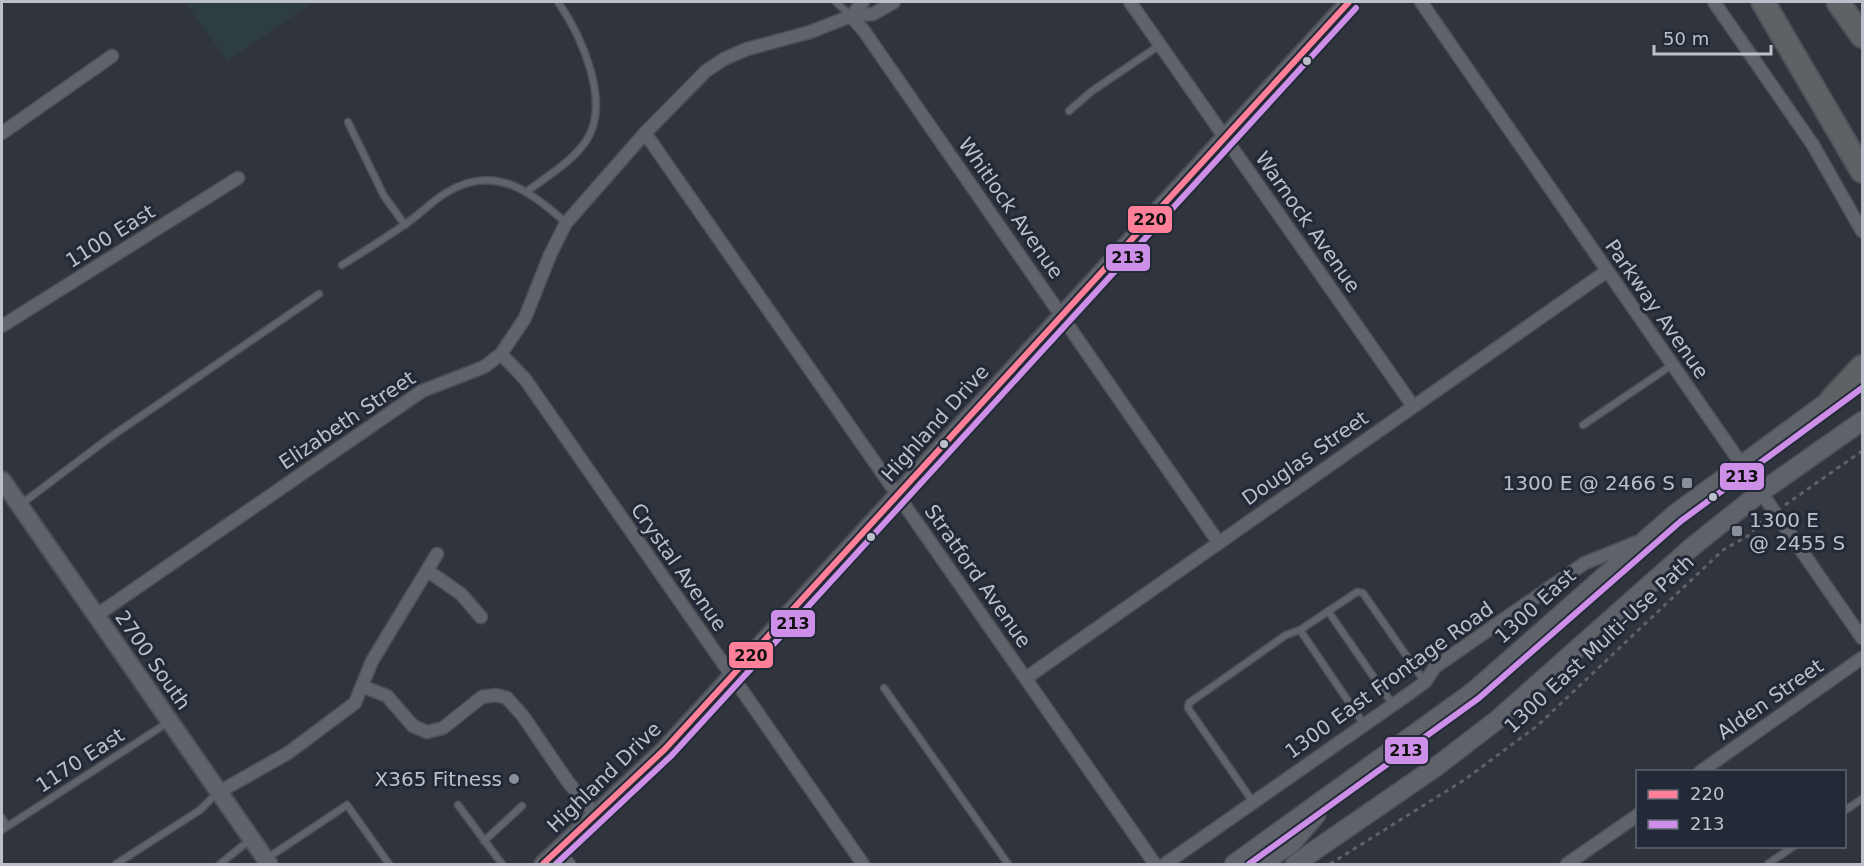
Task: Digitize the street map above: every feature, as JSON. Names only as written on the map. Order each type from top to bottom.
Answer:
[{"type":"highway","points":[[1763,2],[1863,171]]},
{"type":"highway","points":[[1838,2],[1863,36]]},
{"type":"highway","points":[[1832,399],[1863,367]]},
{"type":"main road","name":"1300 East","points":[[1234,864],[1474,691],[1643,540],[1742,464],[1863,377]]},
{"type":"main road","points":[[1295,864],[1437,766],[1497,720],[1648,585],[1761,492],[1863,421]]},
{"type":"main road","points":[[1262,864],[1292,843],[1332,795]]},
{"type":"street","name":"Elizabeth Street","points":[[851,16],[863,2]]},
{"type":"street","name":"Elizabeth Street","points":[[97,615],[422,391],[484,367],[501,354],[525,318],[550,255],[566,223],[645,132],[698,78],[724,59],[747,49],[810,32],[851,16],[873,14],[894,2]]},
{"type":"street","name":"Warnock Avenue","points":[[1130,2],[1413,406]]},
{"type":"street","name":"Highland Drive","points":[[543,864],[665,749],[730,675],[1349,2]]},
{"type":"street","name":"Parkway Avenue","points":[[1421,2],[1863,638]]},
{"type":"street","points":[[1714,2],[1813,145],[1863,231]]},
{"type":"street","name":"Whitlock Avenue","points":[[851,16],[864,31],[1219,543]]},
{"type":"street","points":[[2,133],[112,56]]},
{"type":"street","name":"Stratford Avenue","points":[[645,132],[1155,864]]},
{"type":"street","name":"1100 East","points":[[2,326],[238,178]]},
{"type":"street","name":"Douglas Street","points":[[1026,678],[1607,271]]},
{"type":"street","name":"Crystal Avenue","points":[[501,354],[525,379],[863,864]]},
{"type":"street","name":"2700 South","points":[[2,480],[267,862]]},
{"type":"street","name":"1300 East Frontage Road","points":[[1165,864],[1365,726],[1425,682],[1435,667],[1585,563],[1643,540]]},
{"type":"street","points":[[219,792],[288,753],[345,713],[355,703],[364,687],[372,661],[437,554]]},
{"type":"street","points":[[428,571],[461,594],[481,617]]},
{"type":"street","name":"Alden Street","points":[[1701,770],[1863,658]]},
{"type":"street","points":[[364,687],[387,696],[413,726],[427,732],[443,728],[482,698],[496,695],[507,698],[524,716],[568,782],[596,815]]},
{"type":"street","points":[[1567,864],[1636,816]]},
{"type":"street","points":[[557,852],[569,864]]},
{"type":"lane","points":[[526,192],[578,151],[592,131],[595,120],[594,88],[590,67],[558,2]]},
{"type":"lane","points":[[836,2],[851,16]]},
{"type":"lane","points":[[1069,111],[1092,91],[1160,45]]},
{"type":"lane","points":[[348,122],[384,195],[405,225]]},
{"type":"lane","points":[[342,265],[405,225],[443,195],[480,179],[501,180],[526,192],[566,223]]},
{"type":"lane","points":[[20,506],[109,438],[319,294]]},
{"type":"lane","points":[[1583,425],[1673,365]]},
{"type":"lane","points":[[1254,802],[1188,708],[1189,703],[1286,635],[1300,630],[1357,592],[1363,593],[1425,682]]},
{"type":"lane","points":[[1328,611],[1394,705]]},
{"type":"lane","points":[[1300,630],[1365,726]]},
{"type":"lane","points":[[884,688],[1008,864]]},
{"type":"lane","name":"1170 East","points":[[4,828],[170,721]]},
{"type":"lane","points":[[116,864],[200,810],[219,792]]},
{"type":"lane","points":[[1846,810],[1863,799]]},
{"type":"lane","points":[[458,805],[501,864]]},
{"type":"lane","points":[[267,862],[347,806],[389,864]]},
{"type":"lane","points":[[484,841],[522,806]]},
{"type":"lane","points":[[2,818],[4,828]]},
{"type":"lane","points":[[220,864],[251,839]]},
{"type":"lane","points":[[1768,864],[1791,848]]},
{"type":"path","points":[[1786,504],[1863,451]]},
{"type":"path","name":"1300 East Multi-Use Path","points":[[1330,864],[1464,780],[1537,726],[1723,550],[1748,536],[1762,519]]},
{"type":"shaded area","points":[[185,2],[314,2],[227,61]]},
{"type":"transit line","name":"220","points":[[543,864],[665,749],[1349,2]]},
{"type":"transit line","name":"213","points":[[556,864],[672,755],[1356,8]]},
{"type":"transit line","name":"213","points":[[1249,864],[1479,698],[1681,521],[1862,388]]},
{"type":"place","name":"1300 E @ 2466 S","points":[[1687,483]]},
{"type":"place","name":"1300 E @ 2455 S","points":[[1737,531]]},
{"type":"place","name":"X365 Fitness","points":[[514,779]]}]
